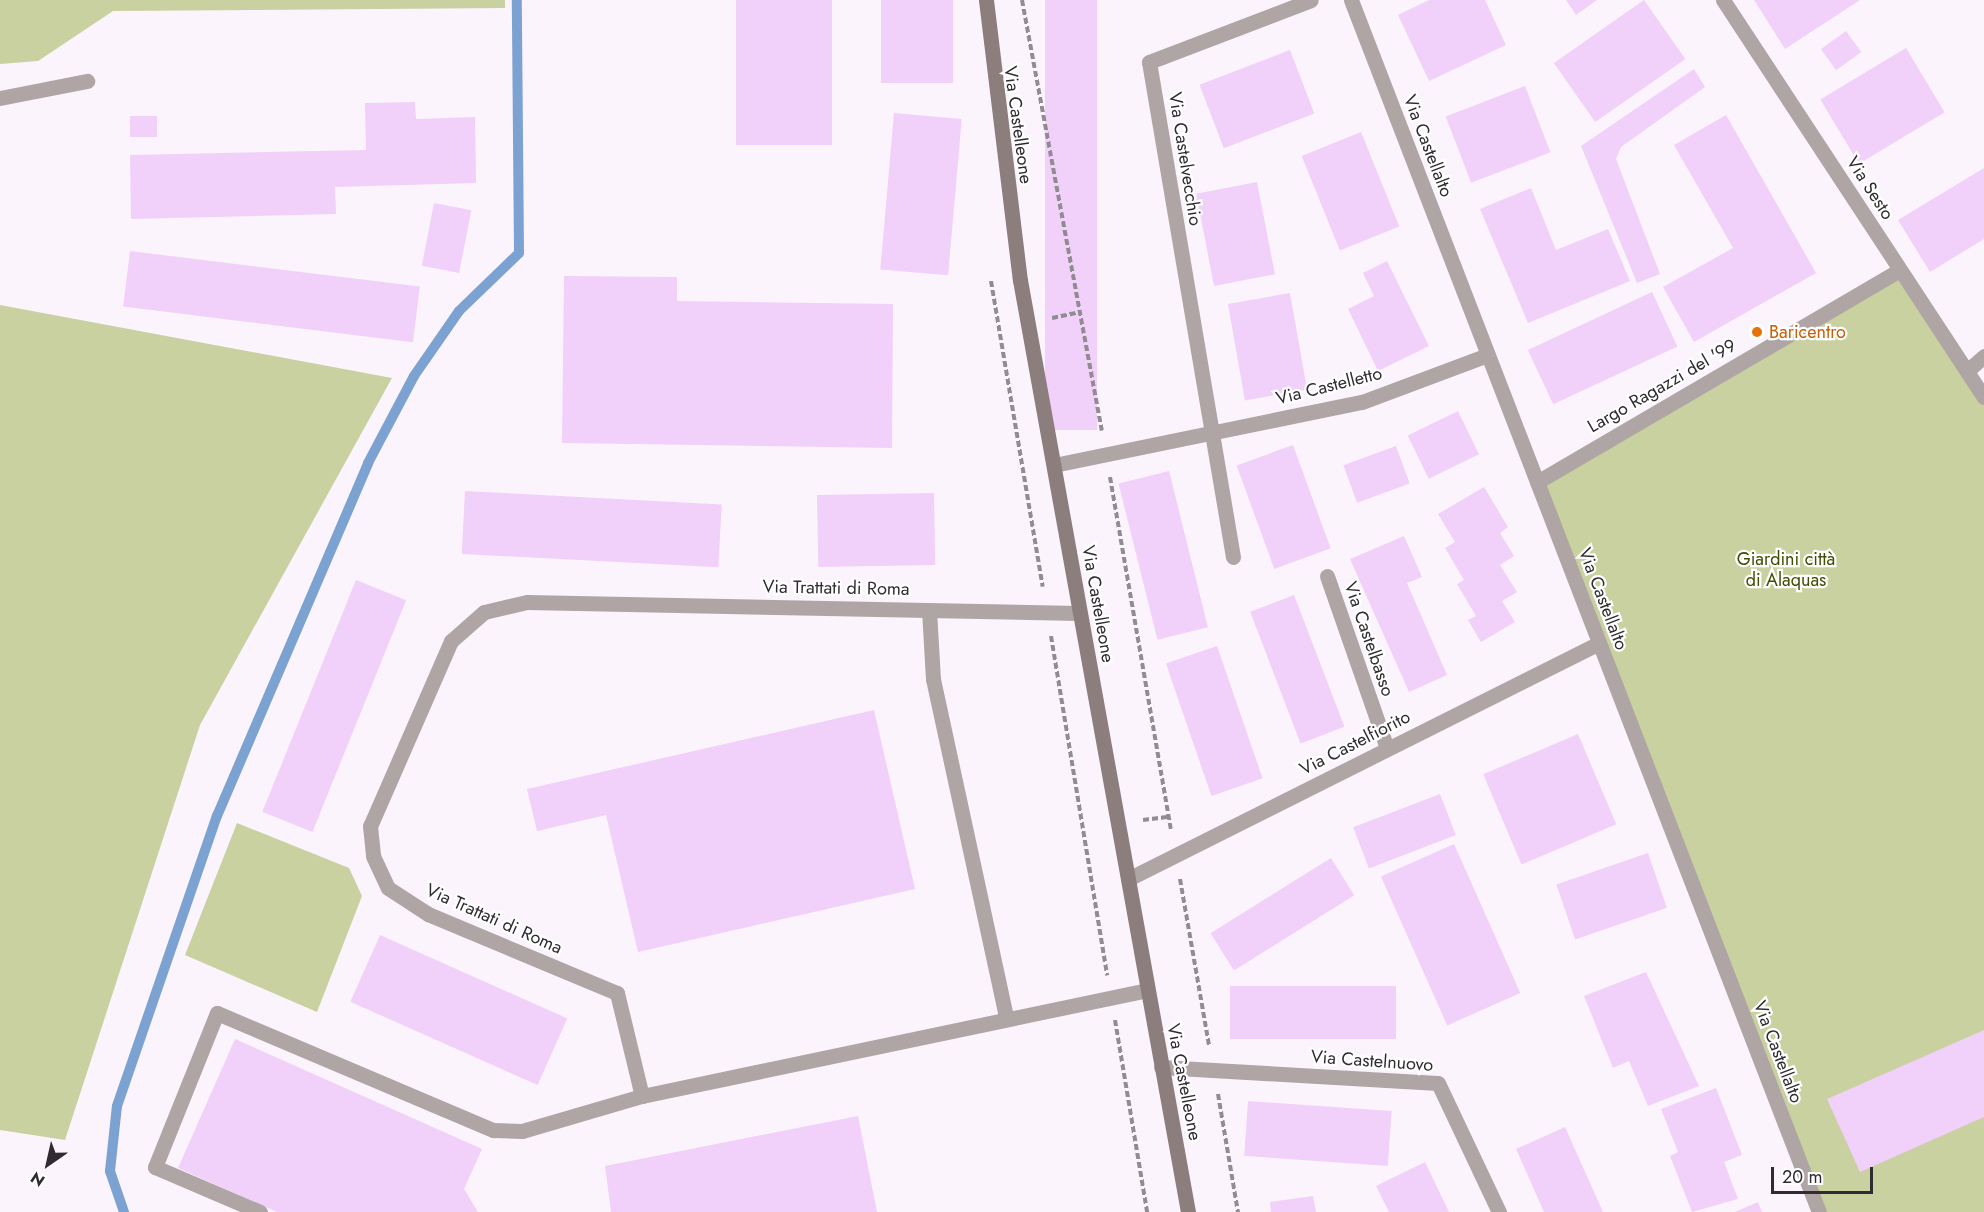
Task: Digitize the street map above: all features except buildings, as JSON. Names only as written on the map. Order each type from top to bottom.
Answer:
[{"type":"main road","name":"Via Castelleone","points":[[986,0],[1020,280],[1188,1212]]},
{"type":"street","name":"Via Castelvecchio","points":[[1211,434],[1149,62],[1311,0]]},
{"type":"street","name":"Via Castellalto","points":[[1351,0],[1819,1212]]},
{"type":"street","name":"Via Sesto","points":[[1723,0],[1984,398]]},
{"type":"street","points":[[0,98],[87,81]]},
{"type":"street","name":"Largo Ragazzi del '99","points":[[1537,482],[1900,270]]},
{"type":"street","name":"Via Castelletto","points":[[1053,465],[1362,402],[1488,355]]},
{"type":"street","points":[[1967,371],[1984,356]]},
{"type":"street","points":[[1211,434],[1233,557]]},
{"type":"street","name":"Via Castelbasso","points":[[1327,576],[1387,748]]},
{"type":"street","name":"Via Trattati di Roma","points":[[642,1096],[617,993],[428,914],[388,888],[373,856],[370,826],[451,641],[484,612],[527,602],[1079,613]]},
{"type":"street","points":[[929,610],[933,679],[1006,1017]]},
{"type":"street","name":"Via Castelfiorito","points":[[1128,879],[1599,643]]},
{"type":"street","points":[[260,1212],[155,1167],[218,1013],[493,1130],[522,1131],[642,1096],[1006,1017],[1147,990]]},
{"type":"street","name":"Via Castelnuovo","points":[[1161,1067],[1438,1083],[1498,1212]]},
{"type":"path","points":[[1022,0],[1106,454],[1238,1212]]},
{"type":"path","points":[[991,281],[1147,1212]]},
{"type":"green space","points":[[0,0],[505,0],[505,8],[113,11],[38,61],[0,64]]},
{"type":"green space","name":"Giardini città di Alaquas","points":[[1897,278],[1984,404],[1984,1212],[1817,1212],[1541,482]]},
{"type":"green space","points":[[0,305],[392,378],[200,725],[65,1140],[0,1130]]},
{"type":"green space","points":[[237,823],[349,868],[362,896],[317,1012],[185,955]]},
{"type":"waterway","points":[[124,1212],[110,1171],[117,1106],[217,816],[368,463],[414,376],[459,311],[519,253],[517,0]]},
{"type":"place","name":"Baricentro","points":[[1757,332]]}]
